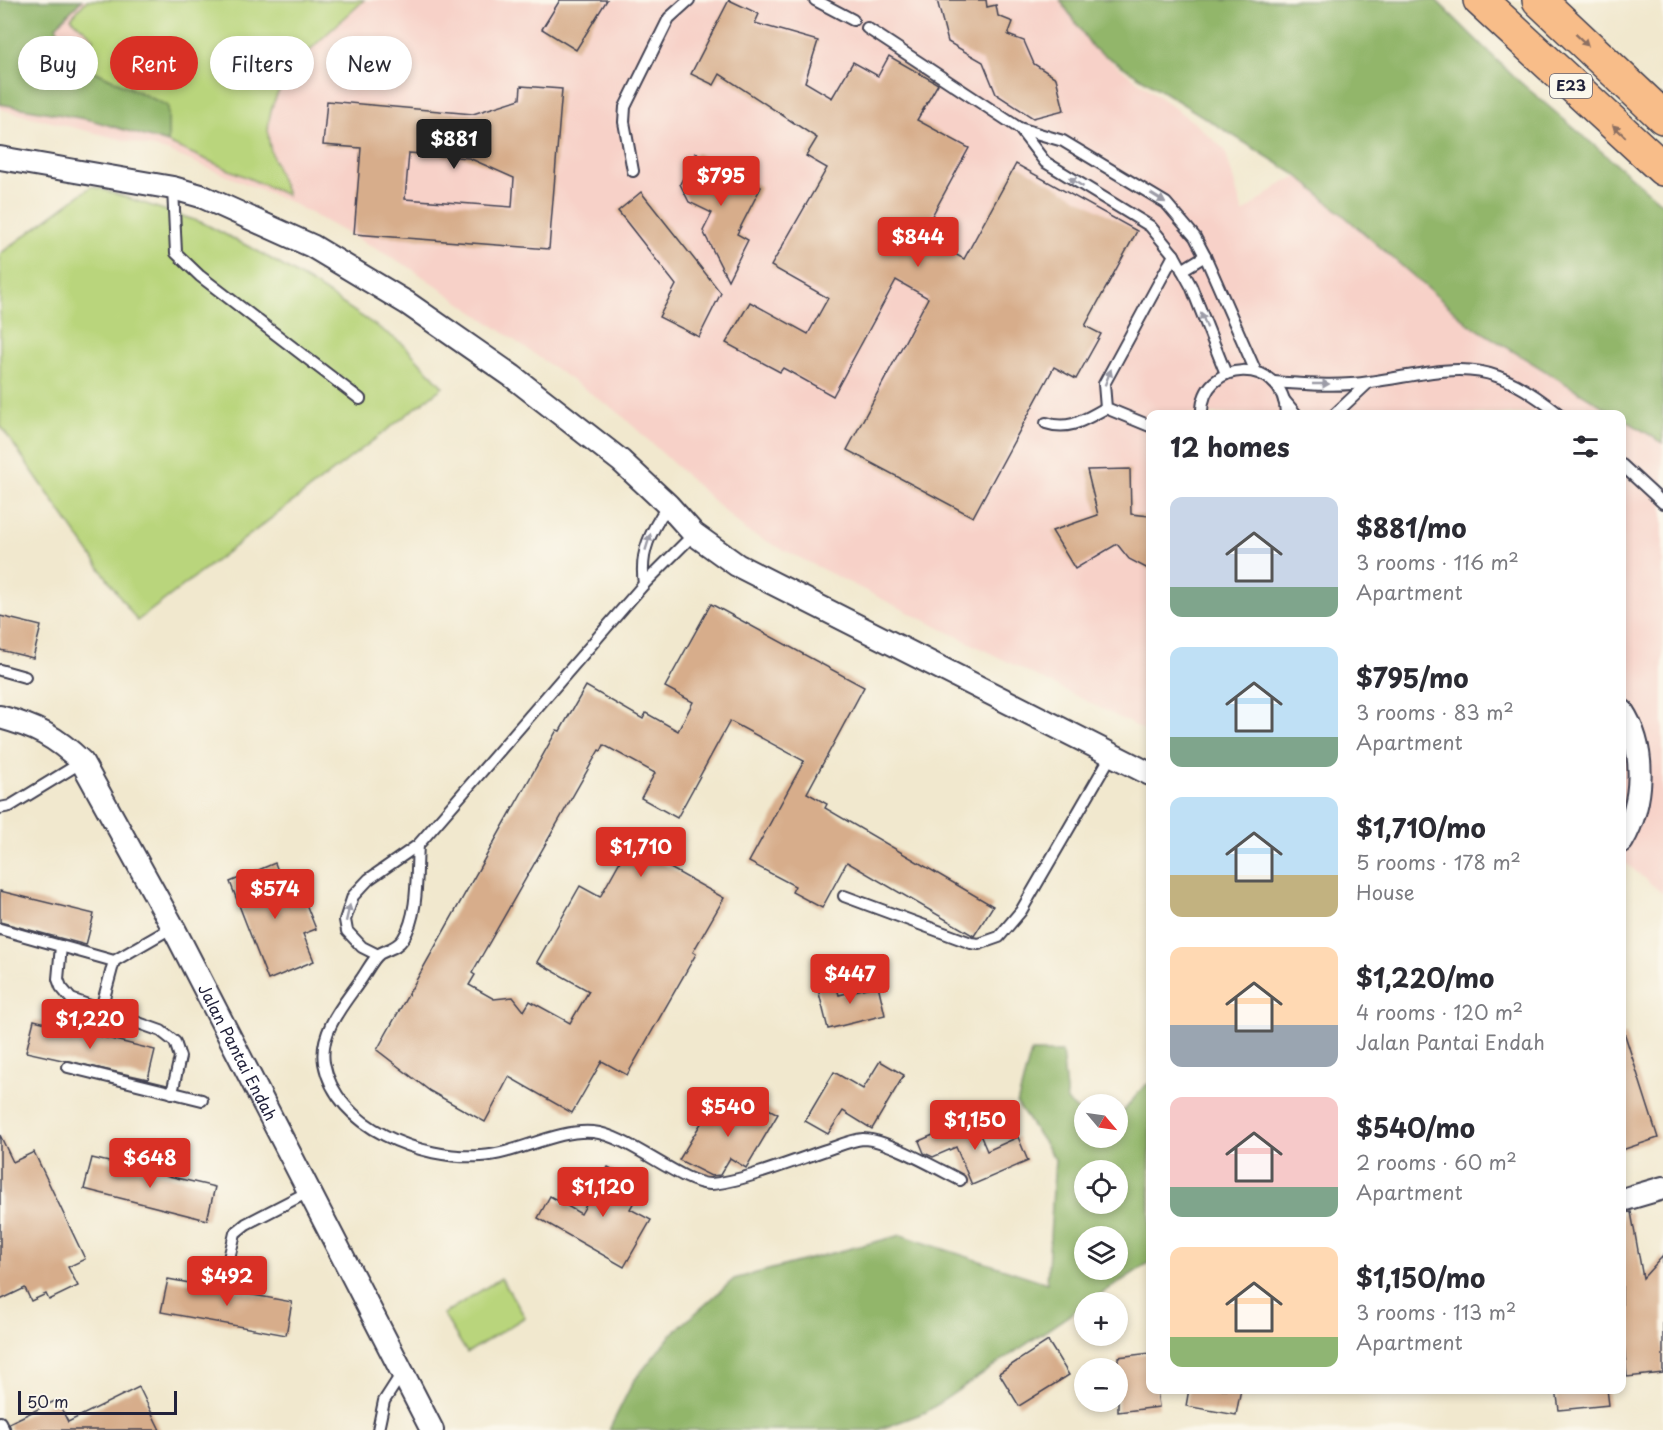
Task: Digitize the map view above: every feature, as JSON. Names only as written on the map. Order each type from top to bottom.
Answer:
[{"type":"highway","name":"E23","points":[[1480,0],[1663,169]]},
{"type":"highway","name":"E23","points":[[1539,0],[1663,117]]},
{"type":"street","points":[[0,158],[173,188],[201,196],[312,246],[407,303],[512,376],[621,461],[668,505],[694,534],[737,565],[1146,772]]},
{"type":"street","name":"Jalan Pantai Endah","points":[[0,717],[41,730],[62,742],[82,762],[173,927],[432,1430]]},
{"type":"street","points":[[1626,722],[1638,753],[1640,785],[1631,825],[1626,834]]},
{"type":"street","points":[[1626,1199],[1663,1188]]},
{"type":"lane","points":[[633,171],[624,122],[625,107],[669,18],[688,0]]},
{"type":"lane","points":[[815,0],[853,20]]},
{"type":"lane","points":[[867,28],[1019,128],[1063,141],[1166,203],[1195,237],[1256,372]]},
{"type":"lane","points":[[1019,128],[1045,162],[1150,226],[1174,255],[1182,270],[1226,374]]},
{"type":"lane","points":[[173,188],[177,254],[200,276],[360,399]]},
{"type":"lane","points":[[1106,408],[1105,379],[1174,255]]},
{"type":"lane","points":[[1182,270],[1205,256]]},
{"type":"lane","points":[[1273,382],[1368,383],[1440,370],[1478,369],[1518,386],[1553,410]]},
{"type":"lane","points":[[1203,410],[1206,394],[1214,383],[1226,374],[1246,370],[1256,372],[1273,382],[1293,410]]},
{"type":"lane","points":[[1339,410],[1368,383]]},
{"type":"lane","points":[[1284,399],[1285,410]]},
{"type":"lane","points":[[1046,423],[1060,427],[1071,426],[1106,408],[1146,424]]},
{"type":"lane","points":[[1626,469],[1663,503]]},
{"type":"lane","points":[[644,584],[641,565],[651,531],[668,505]]},
{"type":"lane","points":[[378,955],[362,947],[347,931],[345,920],[353,896],[369,879],[418,845],[644,584],[694,534]]},
{"type":"lane","points":[[0,670],[25,677]]},
{"type":"lane","points":[[844,896],[970,944],[979,944],[999,937],[1022,911],[1112,753]]},
{"type":"lane","points":[[0,808],[10,806],[82,762]]},
{"type":"lane","points":[[418,845],[410,924],[402,941],[392,950],[378,955],[332,1022],[324,1043],[324,1063],[336,1091],[363,1123],[402,1144],[443,1154],[482,1156],[571,1134],[594,1132],[615,1138],[697,1181],[712,1184],[864,1139],[910,1155],[960,1180]]},
{"type":"lane","points":[[0,929],[114,961],[173,927]]},
{"type":"lane","points":[[61,946],[58,980],[71,999],[162,1031],[175,1042],[180,1057],[172,1093]]},
{"type":"lane","points":[[102,1009],[114,961]]},
{"type":"lane","points":[[68,1067],[202,1101]]},
{"type":"lane","points":[[227,1267],[235,1233],[246,1224],[310,1191]]},
{"type":"lane","points":[[378,1430],[384,1401],[403,1371]]},
{"type":"lane","points":[[0,1422],[4,1430]]},
{"type":"shaded area","points":[[0,0],[1060,0],[1093,48],[1196,124],[1225,150],[1243,213],[1285,181],[1308,175],[1469,324],[1609,410],[1146,410],[1146,731],[746,531],[619,413],[409,267],[290,202],[167,151],[0,109]]},
{"type":"shaded area","points":[[1626,420],[1663,443],[1663,894],[1626,863]]},
{"type":"green space","points":[[0,0],[82,0],[56,26],[60,36],[18,36],[18,90],[98,90],[98,73],[110,78],[110,90],[134,90],[168,106],[168,143],[91,120],[0,104]]},
{"type":"green space","points":[[87,0],[364,0],[314,46],[314,36],[210,36],[210,90],[280,90],[269,120],[269,142],[287,195],[168,143],[168,106],[134,90],[198,90],[198,36],[110,36],[110,78],[98,73],[98,36],[92,36],[71,18]]},
{"type":"green space","points":[[1060,0],[1436,0],[1513,76],[1663,204],[1663,443],[1626,420],[1626,410],[1609,410],[1469,324],[1298,176],[1093,48]]},
{"type":"green space","points":[[92,186],[203,223],[259,252],[313,284],[403,344],[443,387],[137,621],[0,425],[0,254]]},
{"type":"green space","points":[[1031,1052],[1062,1052],[1067,1101],[1074,1107],[1074,1148],[1128,1148],[1128,1106],[1146,1085],[1146,1265],[1128,1276],[1128,1226],[1074,1226],[1074,1280],[1123,1280],[1104,1292],[1074,1292],[1074,1312],[926,1412],[878,1430],[609,1430],[633,1382],[671,1335],[734,1279],[901,1235],[1047,1283],[1055,1159],[1017,1104]]},
{"type":"green space","points":[[501,1278],[525,1317],[467,1353],[443,1314]]},
{"type":"building","points":[[560,0],[607,0],[576,50],[542,29]]},
{"type":"building","points":[[729,0],[759,14],[755,23],[818,41],[805,82],[832,98],[853,62],[878,76],[889,56],[938,84],[917,120],[969,148],[921,236],[964,259],[1016,164],[1137,231],[1085,326],[1101,334],[1076,379],[1054,367],[973,517],[847,450],[928,298],[896,280],[833,396],[783,368],[780,372],[726,343],[750,302],[808,334],[828,298],[771,266],[827,168],[806,156],[817,138],[720,74],[714,85],[691,74]]},
{"type":"building","points":[[937,0],[986,0],[987,7],[996,5],[998,16],[1013,22],[1008,35],[1024,41],[1034,64],[1056,78],[1064,110],[1033,118],[996,94],[983,62],[948,42]]},
{"type":"building","points":[[521,86],[562,89],[549,249],[354,234],[361,148],[323,145],[327,101],[473,114],[520,99]],"holes":[[[409,153],[469,158],[514,178],[512,207],[405,199]]]},
{"type":"building","points":[[696,153],[761,187],[737,234],[748,240],[728,280],[703,231],[712,213],[689,202],[680,184]]},
{"type":"building","points":[[641,192],[721,293],[699,337],[659,317],[676,285],[618,211]]},
{"type":"building","points":[[1130,469],[1131,514],[1146,516],[1146,568],[1129,559],[1117,544],[1075,569],[1052,531],[1098,515],[1087,470]]},
{"type":"building","points":[[711,604],[864,687],[807,793],[827,804],[825,808],[993,906],[974,936],[847,862],[822,908],[792,892],[795,886],[749,862],[804,761],[730,721],[677,818],[641,798],[655,773],[604,745],[601,751],[599,750],[472,973],[475,975],[469,985],[494,999],[513,997],[524,1011],[530,1001],[570,1023],[589,991],[537,962],[580,886],[600,897],[629,845],[724,898],[693,952],[696,954],[627,1075],[602,1061],[572,1113],[509,1077],[485,1122],[430,1091],[377,1050],[557,730],[560,731],[586,686],[643,719],[646,713],[678,731],[693,702],[665,687]]},
{"type":"building","points":[[0,616],[41,626],[33,658],[0,650]]},
{"type":"building","points":[[275,863],[285,889],[298,884],[316,929],[303,934],[314,961],[268,980],[230,882]]},
{"type":"building","points":[[0,891],[94,914],[86,945],[0,922]]},
{"type":"building","points":[[835,981],[839,995],[878,985],[885,1015],[828,1029],[817,985]]},
{"type":"building","points":[[34,1020],[155,1050],[148,1079],[26,1052]]},
{"type":"building","points":[[1626,1038],[1658,1138],[1626,1149]]},
{"type":"building","points":[[880,1061],[904,1075],[872,1129],[843,1111],[828,1134],[805,1121],[834,1072],[863,1089]]},
{"type":"building","points":[[715,1100],[744,1117],[754,1101],[778,1114],[746,1168],[730,1158],[720,1175],[711,1176],[679,1160]]},
{"type":"building","points":[[973,1118],[987,1151],[1018,1137],[1028,1161],[972,1185],[956,1147],[933,1157],[924,1153],[919,1141]]},
{"type":"building","points":[[0,1135],[13,1162],[34,1152],[85,1259],[68,1267],[78,1286],[49,1300],[46,1294],[31,1301],[25,1288],[0,1300]]},
{"type":"building","points":[[92,1158],[215,1187],[207,1220],[84,1189]]},
{"type":"building","points":[[608,1167],[643,1186],[630,1209],[651,1220],[624,1267],[538,1218],[550,1196],[581,1214]]},
{"type":"building","points":[[1631,1212],[1643,1278],[1663,1256],[1663,1373],[1627,1377],[1626,1213]]},
{"type":"building","points":[[168,1279],[292,1302],[286,1335],[161,1312]]},
{"type":"building","points":[[1048,1341],[1069,1375],[1019,1406],[999,1373]]},
{"type":"building","points":[[1146,1354],[1146,1394],[1158,1394],[1159,1407],[1128,1411],[1128,1358],[1118,1358]]},
{"type":"building","points":[[139,1387],[160,1430],[11,1430],[9,1423],[57,1400],[68,1422]]},
{"type":"building","points":[[1188,1394],[1240,1394],[1236,1415],[1186,1406]]},
{"type":"building","points":[[1557,1394],[1608,1394],[1609,1405],[1559,1410]]}]
